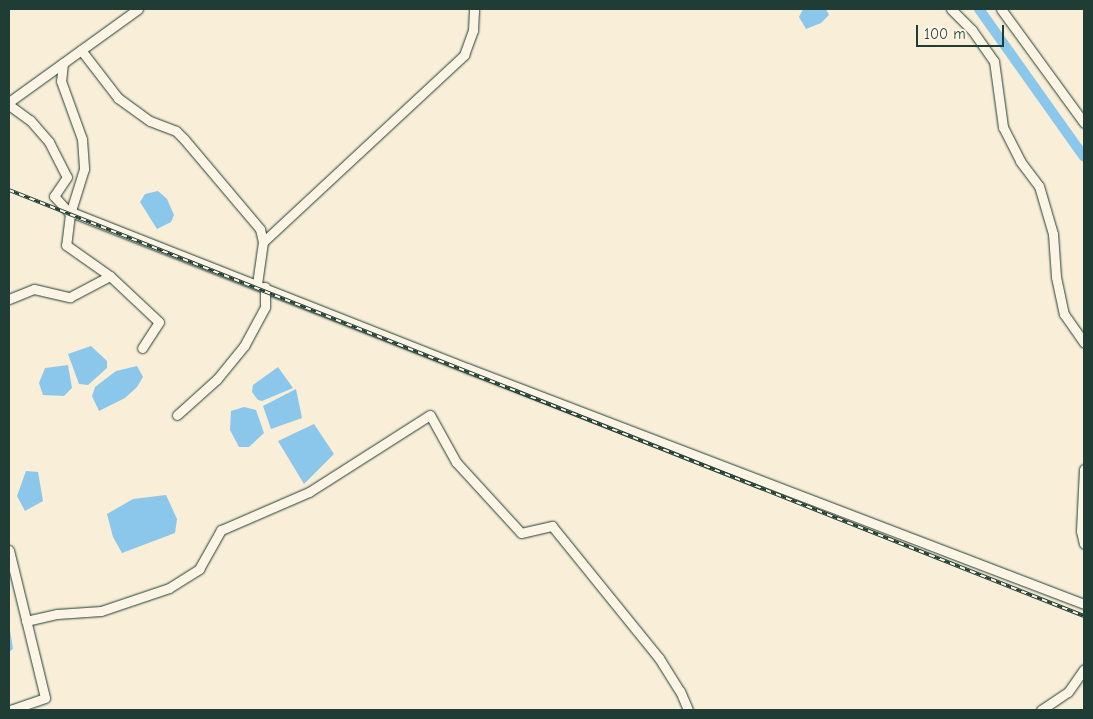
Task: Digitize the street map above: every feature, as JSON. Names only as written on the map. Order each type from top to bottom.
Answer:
[{"type":"street","points":[[138,9],[9,103],[30,120],[49,142],[67,177],[54,196],[70,213],[261,285],[467,368],[1084,604]]},
{"type":"street","points":[[262,242],[464,55],[473,30],[474,9]]},
{"type":"street","points":[[952,9],[994,60],[1003,127],[1020,161],[1039,186],[1053,234],[1056,277],[1064,314],[1084,343]]},
{"type":"street","points":[[1001,9],[1084,123]]},
{"type":"street","points":[[81,50],[118,98],[150,121],[176,131],[260,229],[262,242],[261,285],[266,306],[244,346],[217,379],[177,416]]},
{"type":"street","points":[[64,63],[61,81],[82,138],[84,169],[70,213],[66,245],[110,276],[160,322],[142,348]]},
{"type":"street","points":[[9,299],[34,289],[70,297],[110,276]]},
{"type":"street","points":[[26,621],[57,614],[101,611],[169,588],[199,569],[221,530],[309,492],[430,414],[456,462],[521,533],[552,526],[658,658],[680,690],[688,710]]},
{"type":"street","points":[[1084,469],[1081,531],[1084,544]]},
{"type":"street","points":[[9,550],[45,698],[11,710]]},
{"type":"street","points":[[1041,710],[1068,692],[1084,669]]},
{"type":"water","points":[[803,9],[826,9],[829,15],[821,23],[806,29],[799,17]]},
{"type":"water","points":[[158,191],[167,199],[174,215],[171,222],[157,229],[140,202],[145,194]]},
{"type":"water","points":[[91,346],[107,361],[107,368],[88,385],[79,384],[68,354]]},
{"type":"water","points":[[68,365],[72,388],[64,396],[43,395],[39,383],[45,368]]},
{"type":"water","points":[[137,366],[143,377],[137,387],[125,398],[99,411],[92,396],[95,387],[116,371]]},
{"type":"water","points":[[278,367],[293,388],[262,401],[258,400],[252,392],[253,385]]},
{"type":"water","points":[[296,389],[302,418],[271,429],[263,406]]},
{"type":"water","points":[[244,407],[256,410],[264,433],[249,447],[239,447],[230,430],[231,411]]},
{"type":"water","points":[[314,424],[334,454],[304,484],[278,441]]},
{"type":"water","points":[[26,471],[38,472],[43,501],[25,511],[17,496]]},
{"type":"water","points":[[166,495],[177,519],[175,533],[122,553],[113,537],[107,514],[133,499]]},
{"type":"water","points":[[9,624],[13,649],[9,652]]},
{"type":"waterway","points":[[979,9],[1084,157]]},
{"type":"railway","points":[[9,190],[1084,616]]}]
